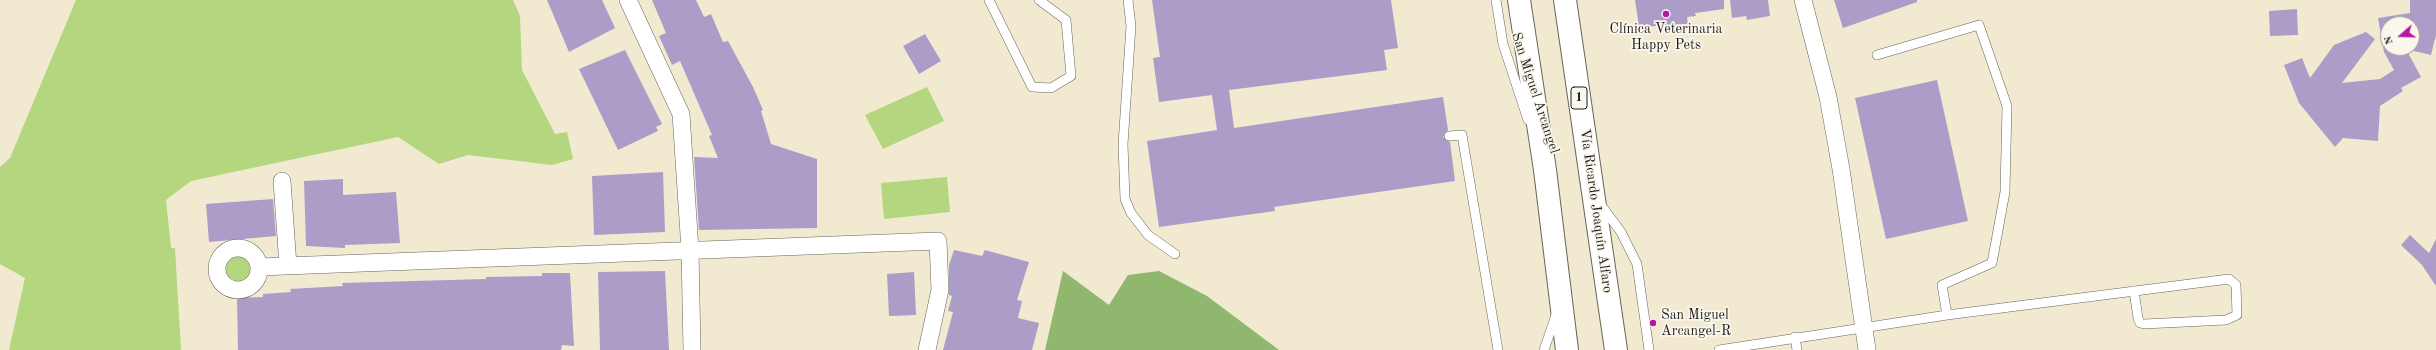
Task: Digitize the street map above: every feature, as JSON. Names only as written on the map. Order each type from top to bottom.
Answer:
[{"type":"main road","points":[[1519,0],[1545,170],[1568,350]]},
{"type":"main road","name":"Vía Ricardo Joaquín Alfaro","points":[[1565,0],[1595,197],[1616,350]]},
{"type":"street","points":[[628,0],[682,114],[690,250],[692,350]]},
{"type":"street","points":[[1803,0],[1828,97],[1840,162],[1867,350]]},
{"type":"street","points":[[282,181],[288,266]]},
{"type":"street","points":[[259,267],[938,241],[940,290],[927,350]]},
{"type":"lane","points":[[988,0],[1032,87],[1051,88],[1071,76],[1066,20],[1039,0]]},
{"type":"lane","points":[[1128,0],[1131,26],[1123,144],[1125,199],[1131,213],[1148,235],[1175,254]]},
{"type":"lane","name":"San Miguel Arcangel","points":[[1496,0],[1503,44],[1545,170]]},
{"type":"lane","points":[[1877,54],[1979,25],[2007,106],[2005,192],[1992,263],[1942,285],[1947,316]]},
{"type":"lane","points":[[1449,136],[1462,135],[1498,350]]},
{"type":"lane","points":[[1595,197],[1621,232],[1637,264],[1649,350]]},
{"type":"lane","points":[[1719,350],[1864,327],[2134,291],[2229,279],[2236,285],[2237,315],[2226,320],[2144,324],[2140,323],[2138,318],[2134,291]]},
{"type":"lane","points":[[1544,350],[1561,302]]},
{"type":"lane","points":[[1795,337],[1797,350]]},
{"type":"green space","points":[[76,0],[513,0],[520,16],[522,70],[555,134],[567,132],[573,159],[552,165],[468,155],[439,164],[398,137],[191,181],[166,200],[171,248],[175,248],[181,350],[9,350],[25,278],[0,264],[0,167],[10,158]]},
{"type":"green space","points":[[927,87],[944,121],[883,149],[865,115]]},
{"type":"green space","points":[[947,177],[950,212],[884,219],[881,183]]},
{"type":"green space","points":[[238,255],[248,259],[252,269],[248,279],[238,283],[228,279],[224,269],[228,259]]},
{"type":"green space","points":[[1063,271],[1109,305],[1128,275],[1159,271],[1207,296],[1279,350],[1045,350]]},
{"type":"building","points":[[547,0],[602,0],[615,28],[569,52]]},
{"type":"building","points":[[652,0],[696,0],[704,17],[711,14],[723,42],[728,41],[753,87],[763,110],[761,111],[771,144],[817,159],[817,228],[699,230],[694,157],[718,158],[709,136],[712,135],[680,61],[672,65],[659,36],[666,33]]},
{"type":"building","points":[[1152,0],[1391,0],[1398,48],[1384,50],[1387,70],[1229,90],[1234,128],[1443,97],[1448,130],[1443,137],[1450,142],[1455,181],[1274,207],[1275,211],[1159,227],[1147,141],[1217,130],[1212,95],[1159,102],[1153,58],[1160,57]]},
{"type":"building","name":"Clínica Veterinaria Happy Pets","points":[[1635,0],[1724,0],[1724,9],[1695,13],[1696,16],[1687,17],[1688,24],[1639,27]]},
{"type":"building","points":[[1730,0],[1768,0],[1770,16],[1747,20],[1746,16],[1732,18]]},
{"type":"building","points":[[1834,0],[1917,0],[1917,2],[1843,28]]},
{"type":"building","points":[[2410,0],[2436,0],[2436,35],[2431,55],[2420,52],[2420,16],[2391,16],[2410,13]]},
{"type":"building","points":[[2297,9],[2298,35],[2270,36],[2269,11]]},
{"type":"building","points":[[2378,18],[2380,18],[2380,29]]},
{"type":"building","points":[[2366,32],[2375,39],[2342,83],[2380,79],[2394,70],[2386,56],[2410,56],[2421,77],[2401,88],[2403,91],[2380,106],[2378,141],[2343,138],[2335,147],[2299,103],[2284,65],[2302,58],[2310,78],[2334,45]]},
{"type":"building","points":[[925,34],[941,61],[919,74],[903,46]]},
{"type":"building","points":[[625,50],[662,124],[656,127],[658,131],[618,150],[579,69]]},
{"type":"building","points":[[1937,80],[1968,221],[1886,239],[1855,98]]},
{"type":"building","points":[[663,172],[665,232],[594,235],[592,176]]},
{"type":"building","points":[[343,179],[343,195],[396,192],[400,243],[345,245],[345,248],[306,246],[304,181]]},
{"type":"building","points":[[273,199],[276,236],[209,242],[206,204]]},
{"type":"building","points":[[2410,235],[2429,253],[2436,239],[2436,286],[2422,265],[2401,245]]},
{"type":"building","points":[[954,250],[982,256],[985,250],[1029,262],[1017,300],[1022,301],[1018,318],[1039,323],[1032,350],[943,350],[953,312],[948,311],[952,296],[949,295],[949,265]]},
{"type":"building","points":[[665,271],[669,350],[600,350],[598,272]]},
{"type":"building","points":[[914,272],[916,315],[889,316],[887,274]]},
{"type":"building","points":[[542,273],[570,273],[574,346],[562,345],[561,350],[238,350],[237,298],[263,297],[263,294],[291,292],[290,289],[343,286],[342,283],[486,279],[486,277],[542,276]]},
{"type":"place","name":"Clínica Veterinaria Happy Pets","points":[[1666,14]]},
{"type":"place","name":"San Miguel Arcangel-R","points":[[1653,323]]}]
